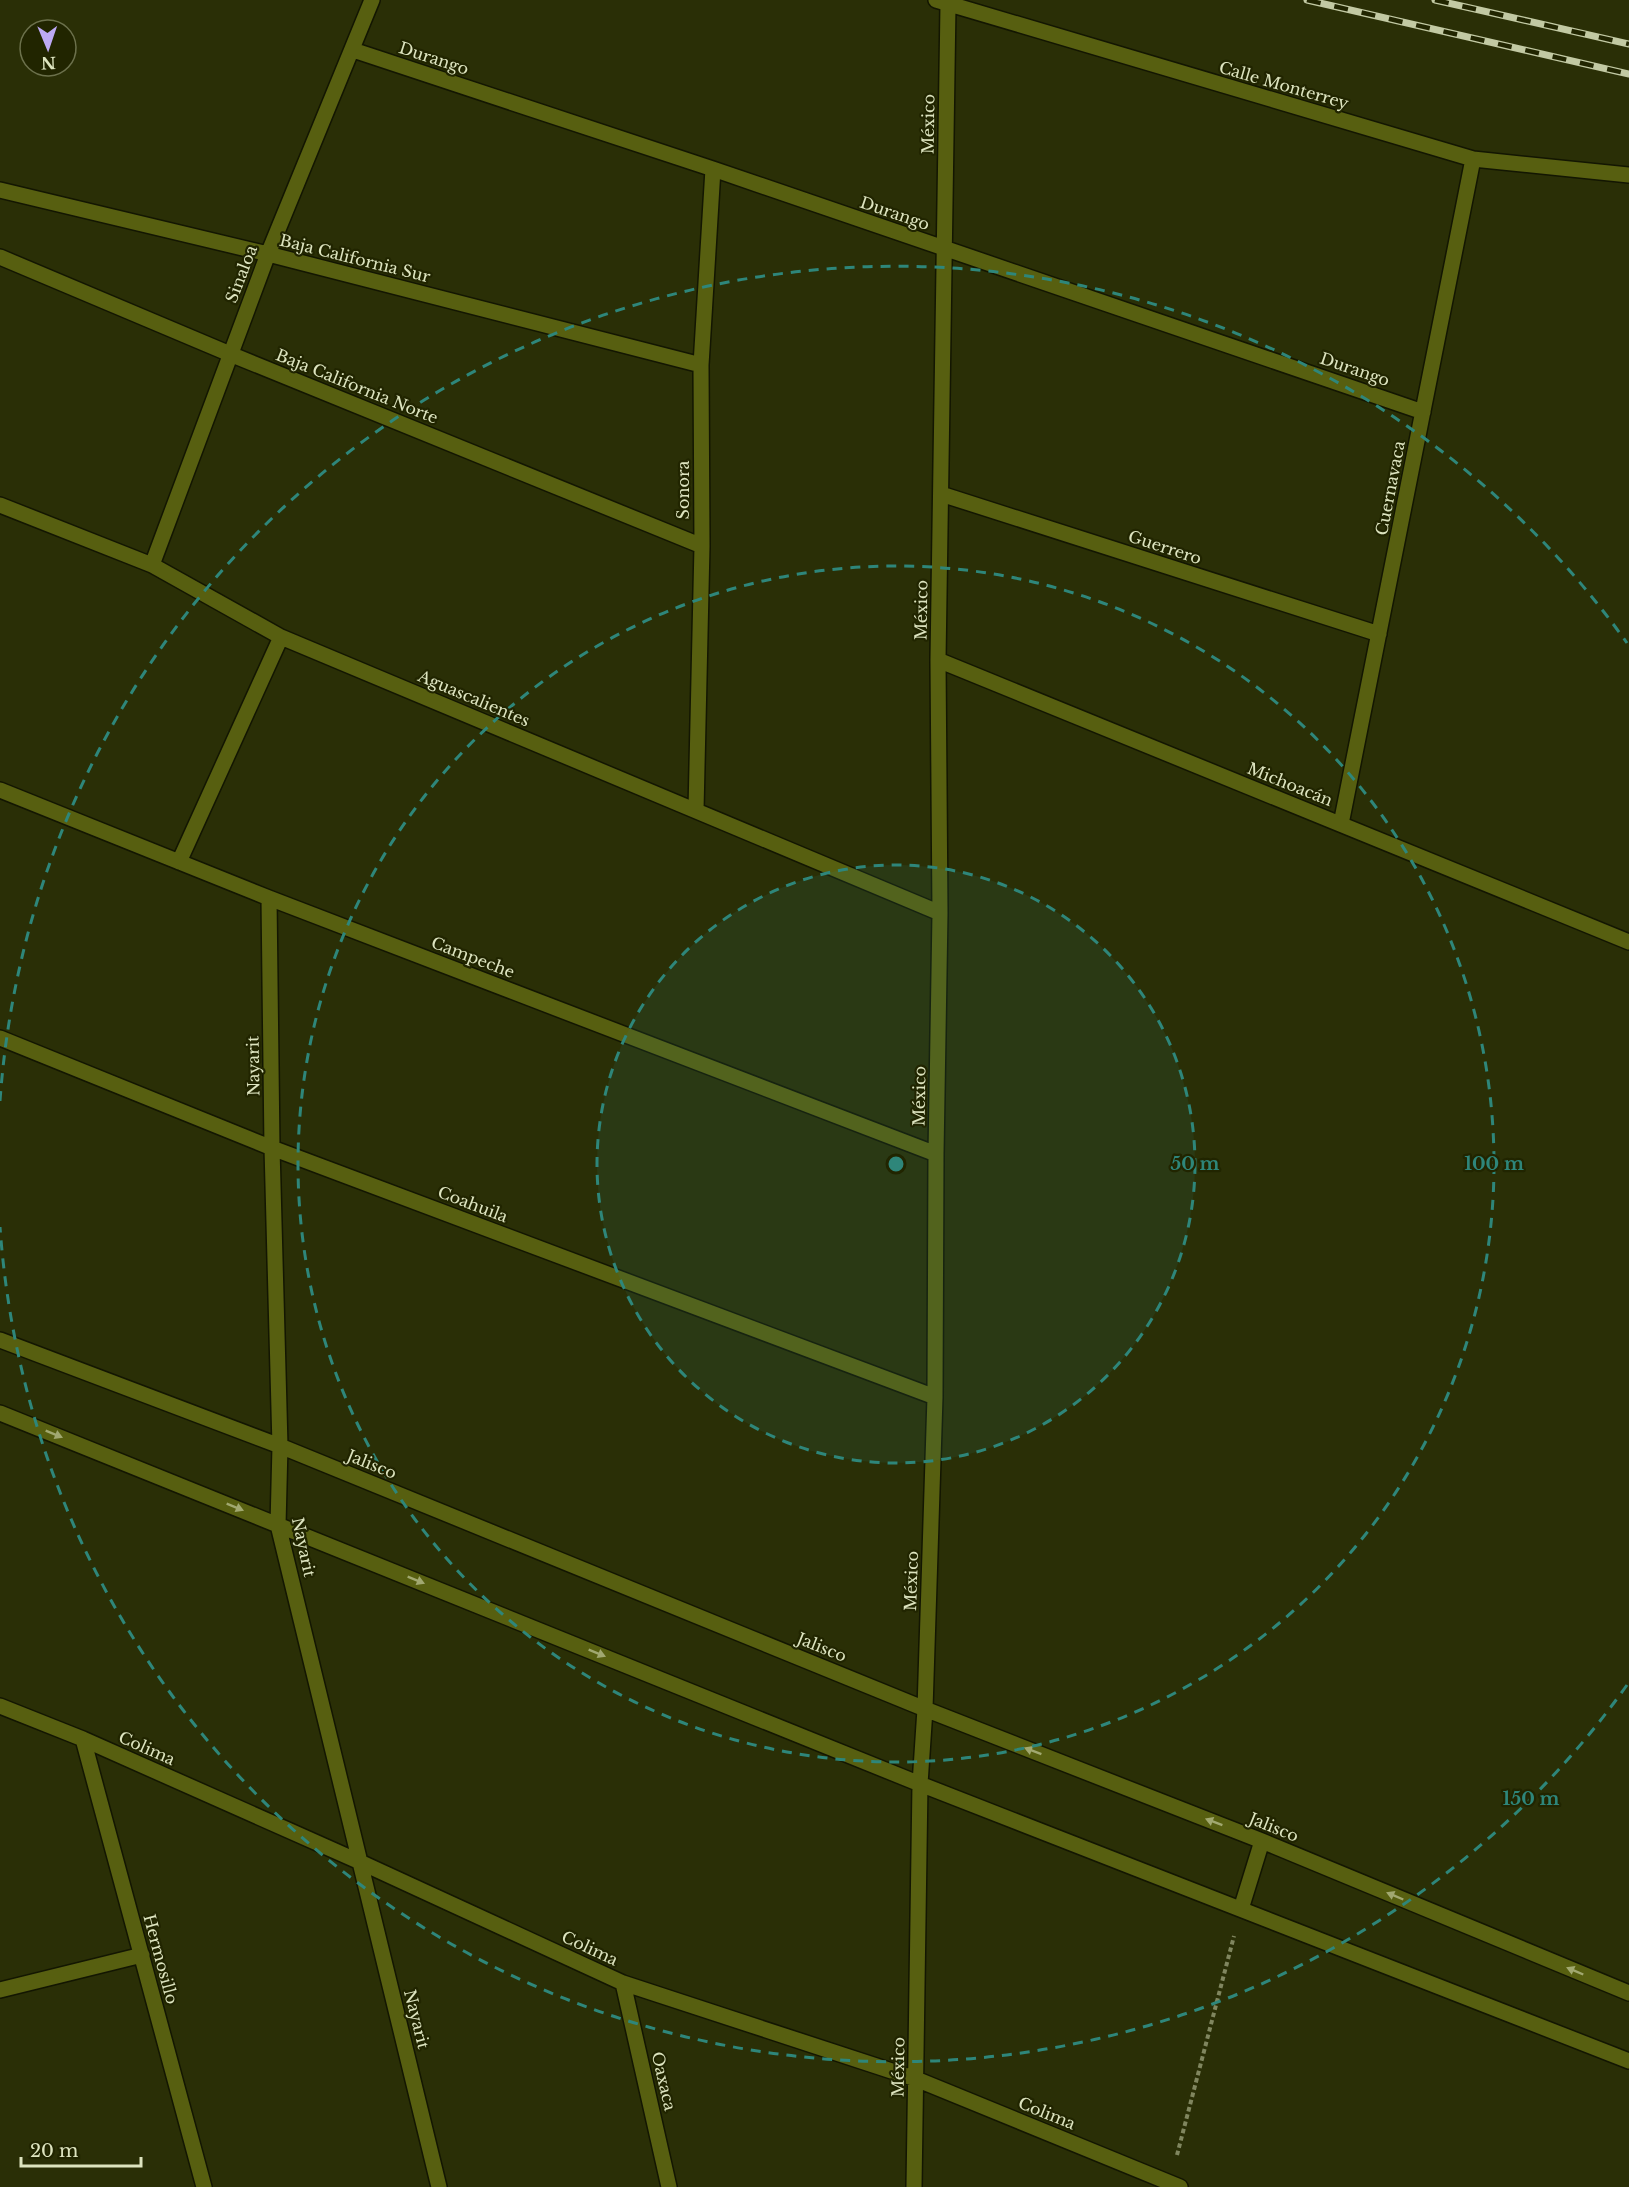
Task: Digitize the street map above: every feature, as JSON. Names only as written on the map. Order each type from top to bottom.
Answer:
[{"type":"street","name":"Sinaloa","points":[[152,565],[268,254],[372,0]]},
{"type":"street","name":"Calle Monterrey","points":[[942,2],[1473,159],[1629,175]]},
{"type":"street","name":"México","points":[[914,2187],[920,1784],[925,1709],[935,1398],[940,913],[938,660],[944,249],[942,2]]},
{"type":"street","name":"Durango","points":[[353,50],[1423,412]]},
{"type":"street","name":"Cuernavaca","points":[[1341,824],[1473,159]]},
{"type":"street","name":"Sonora","points":[[696,810],[702,546],[701,365],[713,170]]},
{"type":"street","name":"Baja California Sur","points":[[0,190],[268,254],[701,365]]},
{"type":"street","name":"Baja California Norte","points":[[0,257],[230,354],[702,546]]},
{"type":"street","name":"Guerrero","points":[[941,494],[1379,634]]},
{"type":"street","name":"Aguascalientes","points":[[0,504],[152,565],[281,637],[940,913]]},
{"type":"street","points":[[179,862],[281,637]]},
{"type":"street","name":"Michoacán","points":[[938,660],[1629,942]]},
{"type":"street","name":"Campeche","points":[[0,790],[268,898],[936,1154]]},
{"type":"street","name":"Nayarit","points":[[268,898],[280,1446],[278,1524],[439,2187]]},
{"type":"street","name":"Coahuila","points":[[0,1038],[272,1148],[935,1398]]},
{"type":"street","name":"Jalisco","points":[[0,1340],[280,1446],[925,1709],[1262,1841],[1629,1993]]},
{"type":"street","points":[[0,1413],[920,1784],[1629,2061]]},
{"type":"street","name":"Colima","points":[[0,1706],[83,1740],[360,1862],[623,1983],[916,2079],[1173,2185]]},
{"type":"street","name":"Hermosillo","points":[[83,1740],[204,2187]]},
{"type":"street","points":[[1241,1909],[1262,1841]]},
{"type":"street","points":[[0,1990],[142,1955]]},
{"type":"street","name":"Oaxaca","points":[[623,1983],[669,2187]]},
{"type":"path","points":[[1173,2185],[1241,1909]]},
{"type":"railway","points":[[1307,0],[1629,74]]},
{"type":"railway","points":[[1435,0],[1629,44]]}]
